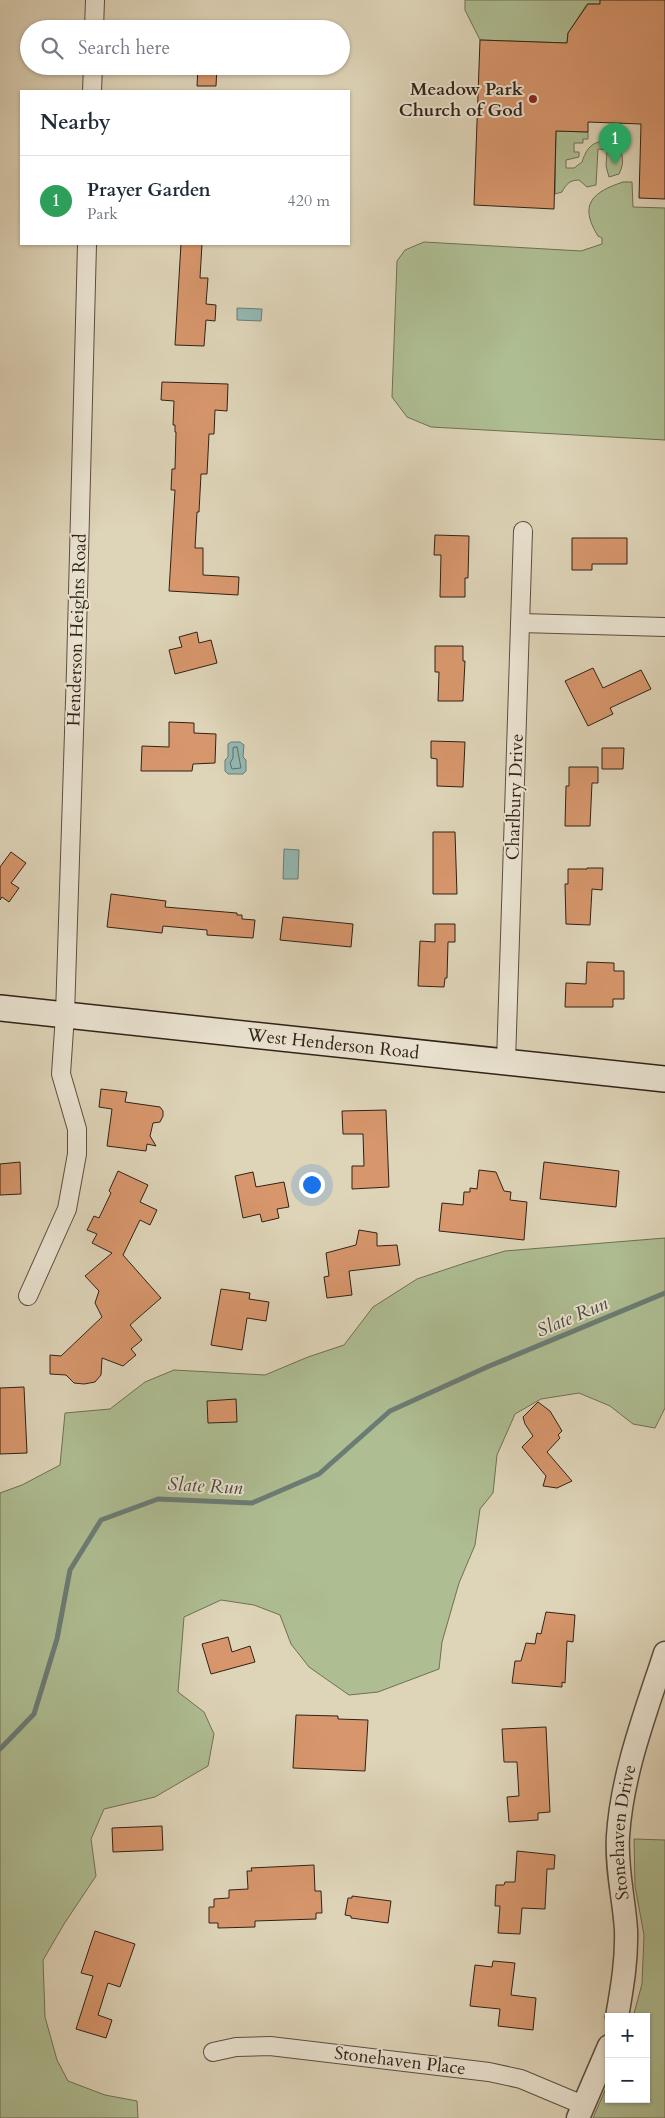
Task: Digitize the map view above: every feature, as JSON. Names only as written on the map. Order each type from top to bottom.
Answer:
[{"type":"main road","name":"West Henderson Road","points":[[0,1008],[665,1079]]},
{"type":"street","points":[[94,20],[95,0]]},
{"type":"street","points":[[92,90],[93,75]]},
{"type":"street","name":"Henderson Heights Road","points":[[28,1296],[67,1209],[77,1154],[77,1130],[61,1074],[65,1015],[76,670],[87,245]]},
{"type":"street","name":"Charlbury Drive","points":[[506,1062],[523,531]]},
{"type":"street","points":[[520,623],[665,627]]},
{"type":"street","name":"Stonehaven Drive","points":[[618,2013],[626,1959],[626,1928],[618,1864],[618,1836],[622,1803],[628,1772],[665,1653]]},
{"type":"street","name":"Stonehaven Place","points":[[212,2052],[236,2047],[270,2046],[489,2072],[521,2079],[580,2112]]},
{"type":"street","points":[[580,2112],[605,2055]]},
{"type":"green space","points":[[465,0],[600,0],[600,4],[587,4],[568,33],[567,43],[480,40],[465,10]]},
{"type":"green space","points":[[556,131],[588,132],[588,139],[583,139],[583,143],[574,143],[574,152],[579,152],[579,157],[566,160],[566,168],[574,168],[582,162],[587,150],[594,144],[604,141],[617,142],[622,158],[619,174],[609,177],[606,166],[607,150],[598,149],[596,185],[587,187],[579,180],[573,181],[562,192],[555,194]]},
{"type":"green space","points":[[623,182],[632,182],[633,207],[665,208],[665,440],[431,427],[407,417],[392,397],[397,261],[405,250],[424,242],[581,251],[602,244],[602,238],[598,236],[589,215],[589,207],[592,201],[604,190]]},
{"type":"green space","points":[[665,1238],[665,1408],[655,1428],[633,1424],[610,1406],[579,1393],[541,1399],[515,1414],[497,1455],[493,1493],[480,1509],[475,1545],[459,1583],[442,1642],[439,1669],[378,1692],[349,1695],[309,1667],[291,1644],[280,1615],[254,1605],[221,1600],[184,1617],[178,1692],[204,1712],[214,1734],[208,1766],[155,1797],[104,1809],[91,1839],[96,1876],[43,1960],[45,2017],[57,2060],[68,2081],[105,2095],[137,2101],[138,2118],[0,2118],[0,1493],[22,1485],[60,1465],[65,1413],[110,1409],[145,1382],[174,1370],[265,1375],[308,1357],[344,1345],[373,1307],[417,1279],[505,1251]]},
{"type":"green space","points":[[634,1839],[665,1840],[665,2118],[593,2118],[605,2090],[605,2103],[650,2103],[650,2013],[634,2013],[642,1984],[644,1935],[635,1886]]},
{"type":"water","points":[[237,308],[262,309],[261,321],[237,320]]},
{"type":"water","points":[[240,742],[244,745],[243,757],[246,760],[246,771],[243,774],[228,774],[225,771],[228,744]]},
{"type":"water","points":[[284,849],[299,850],[298,879],[283,879]]},
{"type":"building","name":"Meadow Park Church of God","points":[[600,0],[665,0],[665,199],[639,198],[641,124],[588,122],[588,132],[556,131],[554,209],[474,205],[480,40],[567,43],[568,33],[588,4],[600,4]]},
{"type":"building","points":[[198,75],[217,75],[216,86],[197,86]]},
{"type":"building","points":[[181,245],[202,245],[200,278],[208,278],[206,304],[216,305],[215,321],[206,320],[204,346],[175,345]]},
{"type":"building","points":[[162,382],[228,384],[227,411],[215,410],[214,434],[209,434],[207,474],[201,474],[195,548],[203,548],[203,575],[239,577],[238,595],[169,591],[175,490],[171,490],[172,469],[175,469],[176,432],[175,425],[173,425],[174,401],[161,400]]},
{"type":"building","points":[[435,535],[469,536],[468,578],[465,578],[465,597],[440,597],[441,555],[434,555]]},
{"type":"building","points":[[572,538],[627,538],[627,564],[592,564],[592,570],[572,570]]},
{"type":"building","points":[[197,632],[199,643],[211,640],[217,663],[175,674],[169,650],[182,647],[179,637]]},
{"type":"building","points":[[435,646],[463,646],[463,661],[465,661],[463,701],[438,701],[439,672],[435,672]]},
{"type":"building","points":[[593,668],[603,688],[641,670],[651,689],[610,708],[613,714],[588,726],[565,681]]},
{"type":"building","points":[[169,722],[194,723],[194,733],[216,734],[215,763],[193,764],[192,771],[141,771],[142,746],[169,747]]},
{"type":"building","points":[[431,741],[465,742],[463,787],[437,786],[437,759],[431,758]]},
{"type":"building","points":[[602,748],[624,748],[623,769],[602,769]]},
{"type":"building","points":[[569,767],[598,767],[598,783],[592,783],[590,826],[565,826],[566,786],[569,786]]},
{"type":"building","points":[[433,832],[455,832],[457,894],[433,894]]},
{"type":"building","points":[[11,852],[26,863],[11,883],[19,888],[9,902],[2,897],[0,900],[0,867]]},
{"type":"building","points":[[603,868],[602,890],[592,889],[590,925],[566,924],[565,884],[568,884],[568,869]]},
{"type":"building","points":[[111,894],[166,901],[165,907],[237,913],[237,915],[242,915],[242,919],[255,920],[253,938],[207,935],[207,930],[163,926],[162,933],[107,927]]},
{"type":"building","points":[[283,917],[353,924],[351,947],[280,940]]},
{"type":"building","points":[[435,924],[455,924],[455,942],[448,942],[447,978],[445,978],[444,987],[418,986],[420,941],[435,942]]},
{"type":"building","points":[[587,962],[614,963],[614,971],[624,971],[624,999],[613,999],[613,1007],[565,1007],[566,983],[586,984]]},
{"type":"building","points":[[101,1089],[127,1092],[125,1102],[160,1107],[163,1111],[163,1116],[160,1122],[153,1123],[150,1136],[156,1146],[147,1144],[146,1151],[107,1146],[112,1109],[99,1107]]},
{"type":"building","points":[[386,1110],[389,1187],[352,1189],[352,1166],[364,1166],[363,1134],[343,1134],[342,1111]]},
{"type":"building","points":[[20,1162],[21,1194],[0,1195],[0,1164]]},
{"type":"building","points":[[544,1162],[619,1171],[616,1207],[540,1199]]},
{"type":"building","points":[[479,1170],[496,1172],[504,1191],[511,1192],[510,1200],[527,1202],[524,1240],[439,1231],[442,1203],[463,1205],[464,1192],[470,1192],[470,1188],[477,1189]]},
{"type":"building","points":[[118,1171],[148,1185],[140,1202],[157,1210],[150,1225],[140,1220],[123,1255],[161,1298],[130,1325],[142,1340],[131,1349],[136,1355],[123,1366],[102,1358],[101,1375],[95,1382],[74,1383],[66,1375],[50,1374],[50,1355],[61,1356],[102,1317],[95,1303],[99,1291],[85,1276],[112,1253],[92,1243],[97,1234],[87,1230],[94,1216],[99,1218],[111,1193],[109,1191]]},
{"type":"building","points":[[253,1172],[256,1187],[284,1182],[289,1207],[277,1209],[279,1218],[262,1222],[260,1214],[243,1218],[235,1176]]},
{"type":"building","points":[[359,1230],[377,1233],[377,1246],[397,1245],[400,1265],[349,1271],[352,1295],[327,1298],[324,1277],[329,1276],[326,1253],[356,1245]]},
{"type":"building","points":[[221,1289],[250,1293],[249,1299],[269,1302],[266,1321],[247,1318],[242,1350],[211,1345]]},
{"type":"building","points":[[24,1387],[27,1453],[0,1454],[0,1388]]},
{"type":"building","points":[[236,1399],[237,1422],[208,1423],[207,1401]]},
{"type":"building","points":[[538,1402],[550,1411],[562,1431],[558,1435],[560,1438],[547,1452],[572,1481],[557,1488],[543,1486],[546,1476],[522,1447],[533,1436],[523,1417]]},
{"type":"building","points":[[546,1612],[575,1615],[573,1642],[567,1641],[565,1683],[562,1682],[562,1687],[512,1683],[515,1661],[521,1661],[526,1643],[535,1644],[537,1633],[541,1634]]},
{"type":"building","points":[[228,1637],[232,1652],[250,1646],[255,1662],[211,1674],[202,1644]]},
{"type":"building","points":[[296,1715],[338,1716],[338,1719],[368,1720],[365,1771],[293,1768]]},
{"type":"building","points":[[546,1727],[550,1812],[538,1813],[538,1820],[509,1822],[507,1797],[519,1796],[517,1762],[504,1762],[502,1729]]},
{"type":"building","points":[[162,1826],[163,1850],[113,1852],[112,1828]]},
{"type":"building","points":[[517,1851],[555,1855],[554,1869],[547,1869],[545,1909],[522,1908],[520,1934],[498,1933],[500,1906],[495,1906],[496,1885],[504,1885],[505,1882],[515,1882]]},
{"type":"building","points":[[314,1865],[315,1891],[321,1891],[322,1913],[316,1913],[316,1919],[255,1921],[255,1927],[218,1928],[218,1923],[209,1923],[209,1907],[214,1907],[214,1899],[229,1898],[229,1890],[248,1889],[247,1871],[252,1871],[251,1868]]},
{"type":"building","points":[[352,1896],[391,1901],[388,1923],[351,1918],[351,1916],[345,1915],[348,1898],[352,1898]]},
{"type":"building","points":[[95,1931],[135,1944],[120,1987],[108,1983],[98,2015],[112,2020],[106,2038],[76,2029],[93,1976],[81,1973]]},
{"type":"building","points":[[493,1961],[515,1963],[511,1995],[536,1998],[533,2030],[498,2026],[500,2009],[470,2006],[475,1965],[492,1967]]},
{"type":"waterway","name":"Slate Run","points":[[0,1749],[34,1714],[57,1639],[70,1570],[101,1520],[158,1499],[252,1503],[319,1474],[390,1411],[487,1367],[665,1293]]},
{"type":"place","name":"Meadow Park Church of God","points":[[533,99]]},
{"type":"place","name":"Prayer Garden","points":[[615,164]]}]
